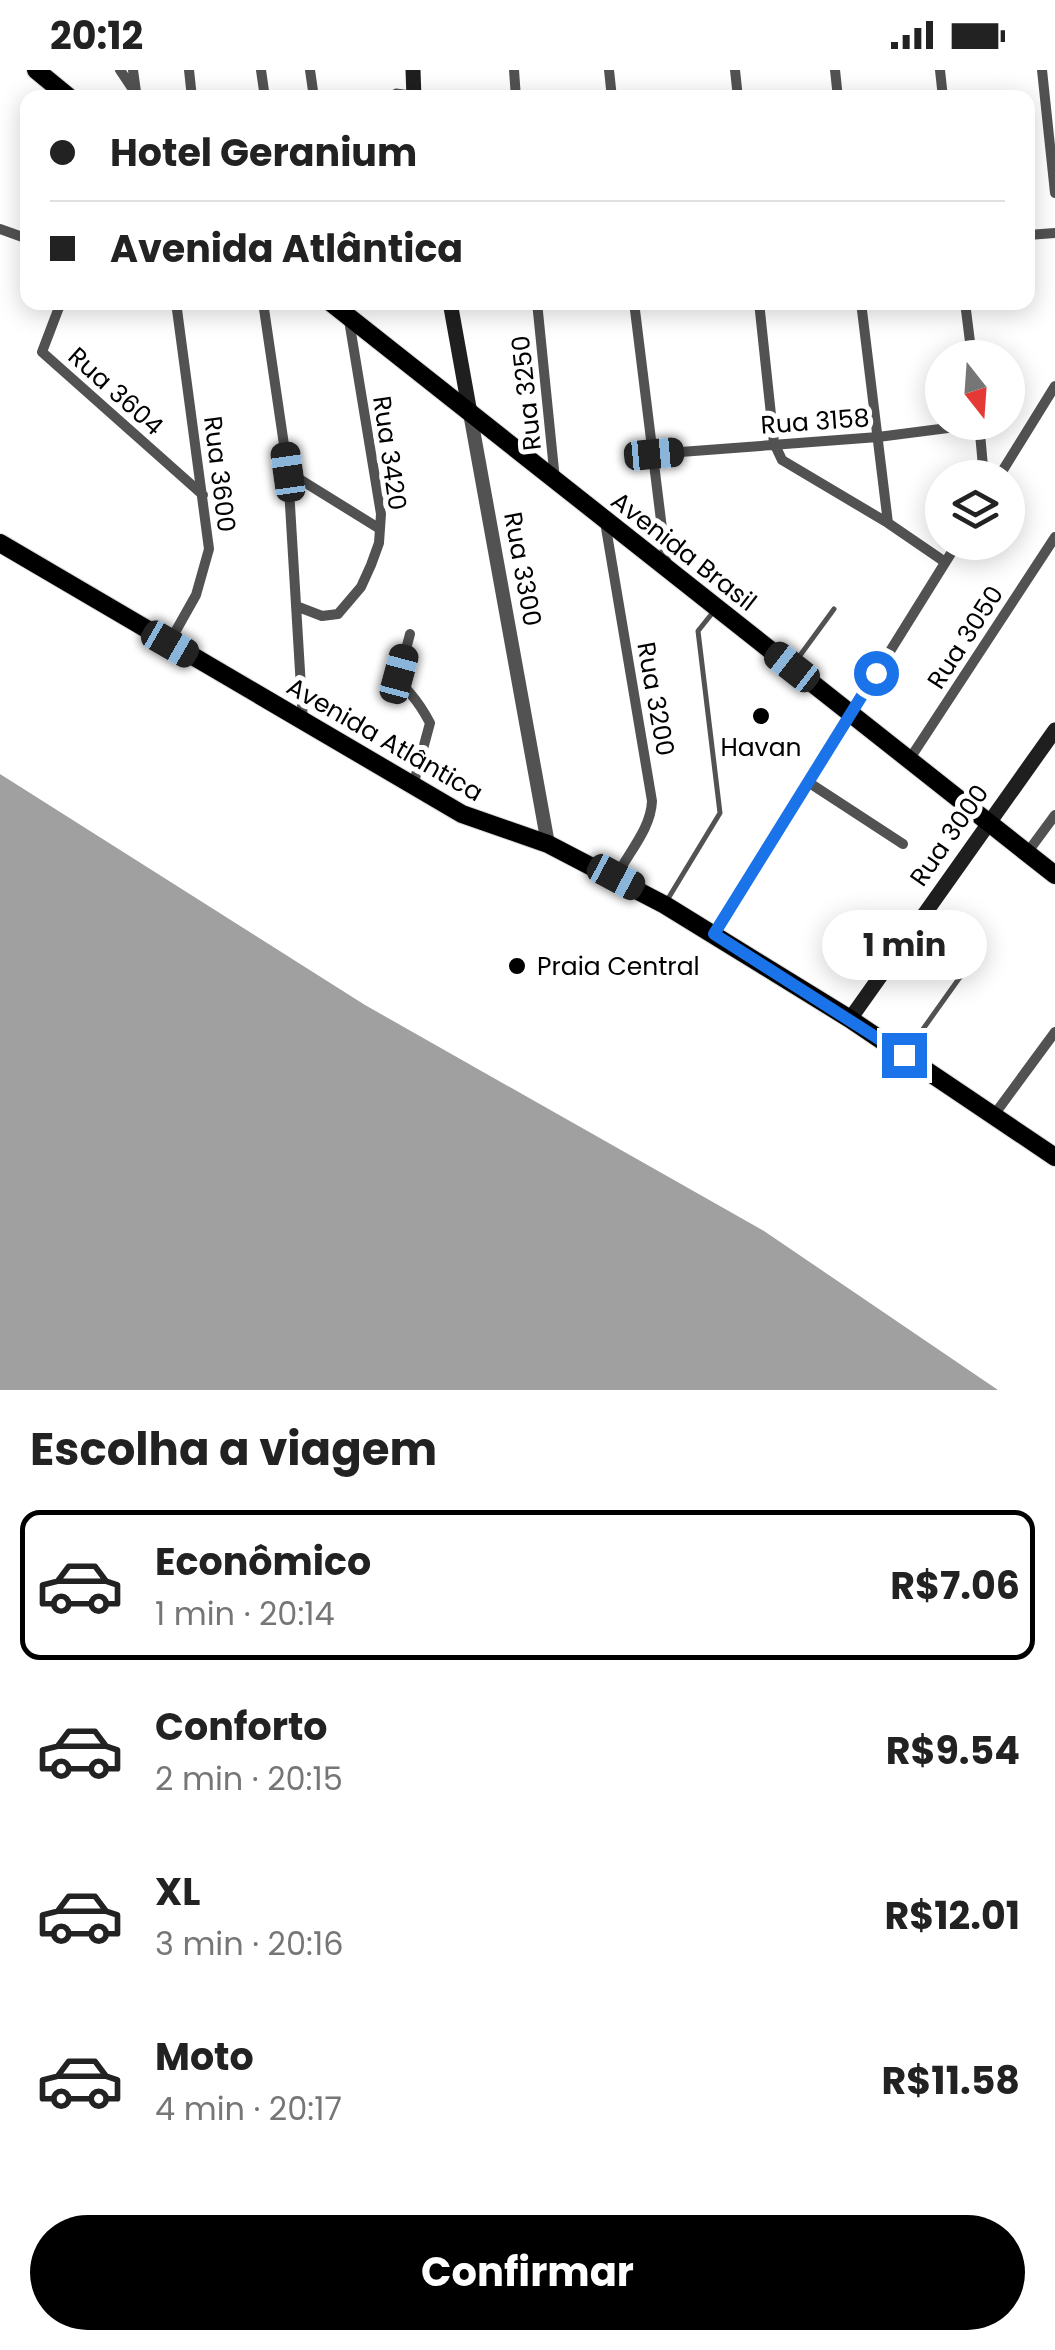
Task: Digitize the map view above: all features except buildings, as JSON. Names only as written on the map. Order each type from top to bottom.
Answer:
[{"type":"main road","points":[[36,70],[60,90]]},
{"type":"main road","points":[[403,70],[413,87]]},
{"type":"main road","name":"Avenida Brasil","points":[[347,310],[470,413],[1055,875]]},
{"type":"main road","name":"Rua 3300","points":[[451,310],[470,413]]},
{"type":"main road","name":"Avenida Atlântica","points":[[0,543],[412,786],[475,820],[548,844],[665,905],[850,1019],[1055,1157]]},
{"type":"main road","name":"Rua 3000","points":[[850,1019],[1055,730]]},
{"type":"street","points":[[1042,70],[1055,193]]},
{"type":"street","name":"Rua 3604","points":[[59,310],[42,352],[204,496]]},
{"type":"street","name":"Rua 3600","points":[[170,644],[206,568],[209,549],[177,310]]},
{"type":"street","points":[[264,310],[288,472],[303,722]]},
{"type":"street","name":"Rua 3420","points":[[296,606],[331,618],[338,614],[361,587],[379,543],[379,490],[347,310]]},
{"type":"street","name":"Rua 3250","points":[[538,310],[555,480]]},
{"type":"street","points":[[635,310],[667,569]]},
{"type":"street","points":[[714,934],[945,562],[782,460],[774,443],[760,310]]},
{"type":"street","points":[[862,310],[888,523]]},
{"type":"street","points":[[967,310],[970,340]]},
{"type":"street","points":[[1009,460],[1055,386]]},
{"type":"street","name":"Rua 3300","points":[[470,413],[548,844]]},
{"type":"street","name":"Rua 3158","points":[[654,454],[925,430]]},
{"type":"street","points":[[288,472],[380,528]]},
{"type":"street","name":"Rua 3200","points":[[604,519],[652,801],[652,811],[616,877]]},
{"type":"street","name":"Rua 3050","points":[[908,760],[1055,537]]},
{"type":"street","points":[[410,634],[400,683],[430,723],[412,786]]},
{"type":"street","points":[[808,782],[902,844]]},
{"type":"street","points":[[1027,853],[1055,815]]},
{"type":"street","points":[[994,1115],[1055,1032]]},
{"type":"lane","points":[[665,905],[720,813],[698,631],[716,608]]},
{"type":"lane","points":[[792,667],[834,609]]},
{"type":"lane","points":[[904,1055],[980,950]]},
{"type":"shaded area","points":[[0,774],[365,1005],[764,1231],[998,1390],[0,1390]]},
{"type":"place","name":"Havan","points":[[761,716]]},
{"type":"place","name":"Praia Central","points":[[517,966]]},
{"type":"route","points":[[876,673],[714,934],[904,1055]]}]
